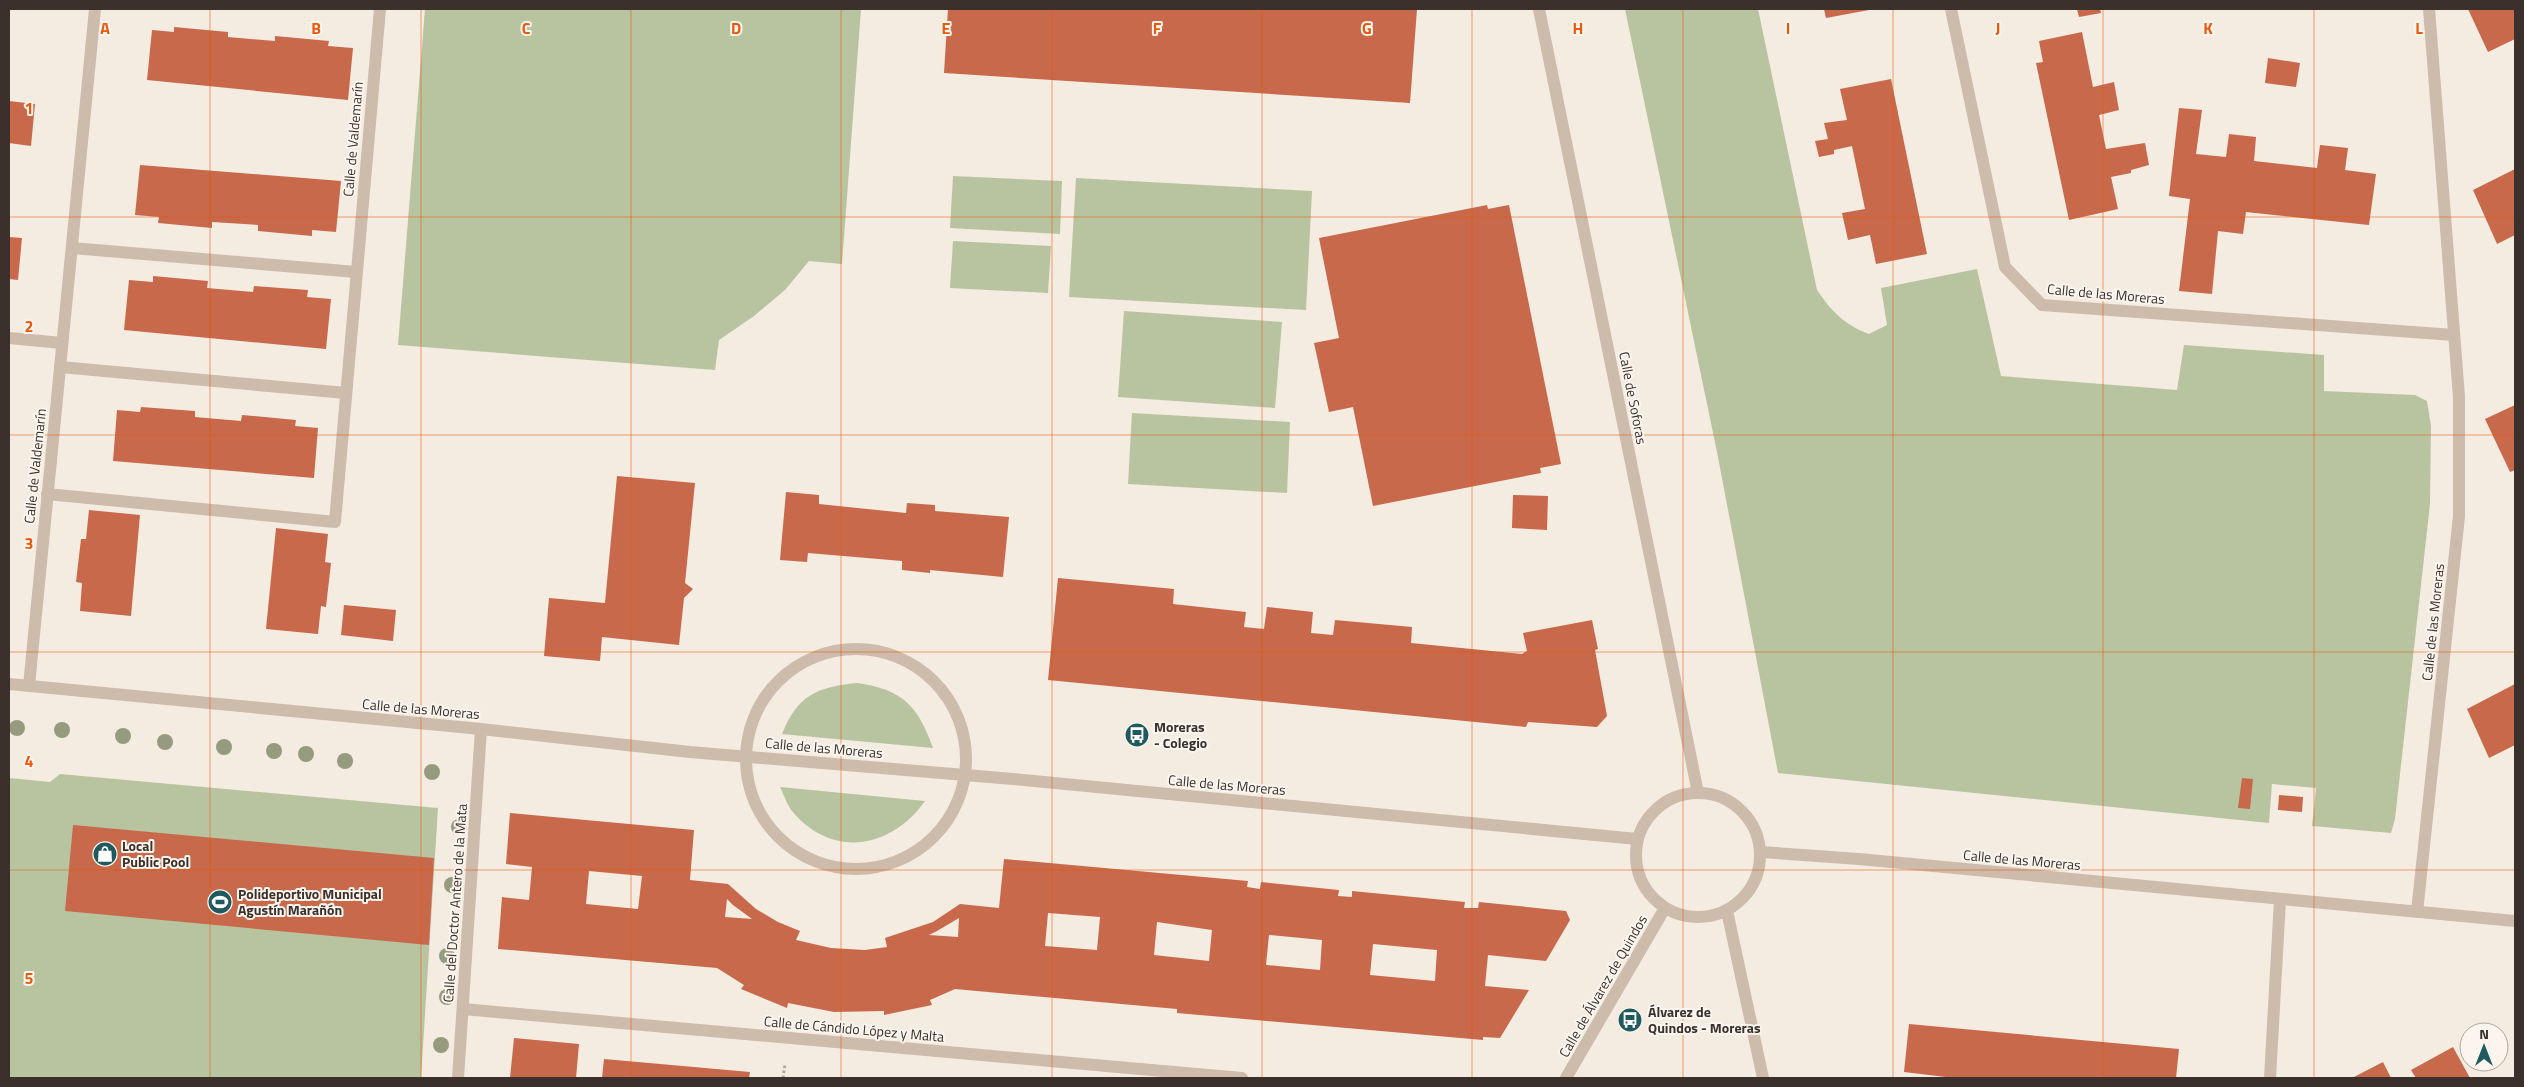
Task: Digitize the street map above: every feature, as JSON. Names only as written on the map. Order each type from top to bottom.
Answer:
[{"type":"street","name":"Calle de Valdemarín","points":[[29,686],[95,9]]},
{"type":"street","name":"Calle de Valdemarín","points":[[47,494],[335,522],[380,9],[376,9]]},
{"type":"street","name":"Calle de Soforas","points":[[1539,9],[1698,792]]},
{"type":"street","name":"Calle de las Moreras","points":[[1951,9],[2005,267],[2042,306],[2454,335]]},
{"type":"street","name":"Calle de las Moreras","points":[[2417,912],[2459,516],[2459,397],[2429,9]]},
{"type":"street","points":[[72,248],[356,272]]},
{"type":"street","points":[[9,338],[62,343]]},
{"type":"street","points":[[60,367],[346,393]]},
{"type":"street","points":[[865,648],[900,657],[930,677],[953,705],[965,738],[965,775],[954,810],[932,839],[901,860],[865,869],[828,866],[794,851],[767,825],[750,792],[744,757],[751,720],[769,689],[796,665],[829,651],[865,648]]},
{"type":"street","name":"Calle de las Moreras","points":[[9,684],[481,729],[744,757],[965,775],[1637,839]]},
{"type":"street","name":"Calle del Doctor Antero de la Mata","points":[[458,1078],[481,729]]},
{"type":"street","points":[[1698,792],[1716,795],[1734,804],[1748,816],[1757,833],[1761,852],[1759,869],[1753,886],[1742,900],[1727,910],[1707,917],[1685,917],[1665,908],[1650,896],[1639,879],[1635,859],[1637,839],[1645,821],[1659,806],[1677,796],[1698,792]]},
{"type":"street","name":"Calle de las Moreras","points":[[1761,852],[1869,860],[2515,921]]},
{"type":"street","points":[[2270,1078],[2280,900]]},
{"type":"street","name":"Calle de Álvarez de Quindos","points":[[1566,1078],[1665,908]]},
{"type":"street","points":[[1727,910],[1762,1078]]},
{"type":"street","name":"Calle de Cándido López y Malta","points":[[463,1009],[1242,1078]]},
{"type":"green space","points":[[425,9],[861,9],[842,264],[809,261],[785,290],[754,316],[719,340],[715,370],[398,345]]},
{"type":"green space","points":[[1625,9],[1758,9],[1817,290],[1839,316],[1860,330],[1869,334],[1887,325],[1881,288],[1977,269],[2001,376],[2177,390],[2184,345],[2324,355],[2324,391],[2415,395],[2427,401],[2431,426],[2430,504],[2395,819],[2391,833],[2312,826],[2316,788],[2272,784],[2269,823],[1778,773],[1717,452]]},
{"type":"green space","points":[[953,176],[1062,181],[1060,234],[950,228]]},
{"type":"green space","points":[[1076,178],[1312,191],[1306,310],[1069,297]]},
{"type":"green space","points":[[953,241],[1051,246],[1048,293],[950,288]]},
{"type":"green space","points":[[1124,311],[1282,322],[1275,408],[1118,397]]},
{"type":"green space","points":[[1132,413],[1290,422],[1287,493],[1128,484]]},
{"type":"green space","points":[[857,683],[886,690],[906,702],[921,721],[933,748],[782,734],[795,710],[811,695],[831,687]]},
{"type":"green space","name":"Polideportivo Municipal Agustín Marañón","points":[[60,774],[438,808],[421,1078],[9,1078],[9,778],[50,782]]},
{"type":"green space","points":[[780,787],[925,801],[896,830],[879,838],[861,842],[843,842],[825,836],[808,826],[790,809]]},
{"type":"building","points":[[948,9],[1417,9],[1410,103],[944,73]]},
{"type":"building","points":[[1824,9],[1869,9],[1869,10],[1826,18]]},
{"type":"building","points":[[2077,9],[2100,9],[2101,13],[2079,17]]},
{"type":"building","points":[[2468,9],[2515,9],[2515,39],[2488,52]]},
{"type":"building","points":[[174,27],[228,32],[228,37],[275,41],[275,36],[329,41],[328,46],[353,48],[348,100],[147,80],[152,30],[174,32]]},
{"type":"building","points":[[2082,32],[2093,87],[2114,82],[2119,110],[2099,115],[2106,149],[2145,143],[2149,165],[2131,170],[2131,173],[2111,177],[2118,209],[2069,220],[2036,63],[2043,62],[2039,41]]},
{"type":"building","points":[[2268,58],[2300,63],[2296,87],[2265,83]]},
{"type":"building","points":[[1891,79],[1927,254],[1876,264],[1870,235],[1848,240],[1842,213],[1865,209],[1852,146],[1834,150],[1834,154],[1819,157],[1815,141],[1828,139],[1824,123],[1847,120],[1840,89]]},
{"type":"building","points":[[9,101],[35,104],[31,146],[9,143]]},
{"type":"building","points":[[2179,108],[2202,110],[2196,154],[2226,157],[2229,134],[2256,137],[2254,161],[2317,168],[2320,145],[2348,148],[2345,170],[2376,174],[2369,225],[2246,212],[2243,234],[2218,231],[2212,294],[2179,291],[2190,199],[2169,196]]},
{"type":"building","points":[[140,165],[341,181],[336,232],[312,230],[312,236],[258,231],[258,225],[212,222],[212,228],[158,223],[159,217],[135,215]]},
{"type":"building","points":[[2515,169],[2515,235],[2497,244],[2473,190]]},
{"type":"building","points":[[1487,205],[1488,209],[1509,205],[1561,464],[1540,468],[1541,473],[1373,506],[1353,407],[1329,412],[1314,343],[1339,338],[1319,238]]},
{"type":"building","points":[[9,237],[22,238],[18,280],[9,279]]},
{"type":"building","points":[[153,276],[208,281],[207,288],[253,292],[254,286],[308,290],[307,297],[331,299],[326,349],[124,330],[129,280],[153,282]]},
{"type":"building","points":[[2515,405],[2515,470],[2510,472],[2485,419]]},
{"type":"building","points":[[141,407],[195,411],[195,417],[241,421],[242,415],[296,420],[295,426],[318,428],[314,478],[113,461],[117,410],[140,412]]},
{"type":"building","points":[[617,476],[695,483],[685,583],[693,589],[684,598],[679,645],[602,637],[600,661],[544,656],[549,598],[605,603]]},
{"type":"building","points":[[786,492],[819,495],[819,504],[906,513],[907,503],[935,505],[935,511],[1009,517],[1003,577],[930,570],[930,573],[902,570],[902,561],[808,553],[807,562],[780,560]]},
{"type":"building","points":[[1513,495],[1548,496],[1547,530],[1512,528]]},
{"type":"building","points":[[89,510],[140,515],[131,616],[80,611],[82,583],[76,582],[81,539],[86,539]]},
{"type":"building","points":[[276,528],[328,534],[325,562],[331,563],[326,607],[321,606],[318,634],[266,629]]},
{"type":"building","points":[[1058,578],[1174,589],[1173,604],[1246,612],[1244,627],[1264,629],[1267,607],[1313,612],[1311,633],[1333,635],[1335,620],[1412,627],[1411,643],[1522,654],[1527,651],[1523,633],[1592,620],[1598,649],[1595,650],[1607,716],[1597,727],[1528,722],[1526,727],[1048,680]]},
{"type":"building","points":[[344,605],[396,610],[393,641],[341,635]]},
{"type":"building","points":[[2515,684],[2515,745],[2489,758],[2467,709]]},
{"type":"building","points":[[2242,778],[2253,779],[2250,809],[2238,808]]},
{"type":"building","points":[[2279,795],[2303,797],[2302,812],[2278,810]]},
{"type":"building","points":[[510,813],[694,830],[690,880],[728,884],[756,909],[778,922],[800,931],[796,940],[831,948],[865,950],[887,947],[885,938],[933,922],[960,904],[999,908],[1004,859],[1248,881],[1247,887],[1260,889],[1261,882],[1339,890],[1338,896],[1352,897],[1352,891],[1465,902],[1464,908],[1478,908],[1479,902],[1566,911],[1570,920],[1546,961],[1488,955],[1485,986],[1529,990],[1500,1038],[1483,1037],[1483,1040],[1177,1013],[1177,1009],[955,989],[930,1000],[932,1005],[884,1015],[884,1011],[834,1012],[788,1003],[787,1008],[741,989],[744,985],[717,968],[498,949],[502,897],[529,900],[532,867],[506,864]],"holes":[[[589,871],[642,876],[638,909],[586,904]],[[727,899],[733,905],[752,919],[725,917]],[[1048,913],[1100,917],[1097,950],[1045,946]],[[959,918],[958,937],[929,935],[937,931]],[[1157,922],[1212,930],[1209,961],[1154,955]],[[1269,935],[1322,940],[1320,970],[1266,965]],[[1373,944],[1437,950],[1435,981],[1370,975]]]},
{"type":"building","points":[[73,825],[434,858],[429,945],[65,911]]},
{"type":"building","points":[[1909,1024],[2179,1049],[2176,1078],[1954,1078],[1904,1072]]},
{"type":"building","points":[[514,1038],[579,1044],[576,1078],[510,1078]]},
{"type":"building","points":[[2453,1047],[2459,1058],[2459,1072],[2467,1072],[2470,1078],[2416,1078],[2411,1070]]},
{"type":"building","points":[[604,1059],[750,1072],[749,1078],[602,1078]]},
{"type":"building","points":[[2383,1062],[2391,1078],[2352,1078]]},
{"type":"place","name":"Moreras - Colegio","points":[[1137,735]]},
{"type":"place","name":"Local Public Pool","points":[[105,854]]},
{"type":"place","name":"Polideportivo Municipal Agustín Marañón","points":[[220,902]]},
{"type":"place","name":"Álvarez de Quindos - Moreras","points":[[1630,1020]]}]
